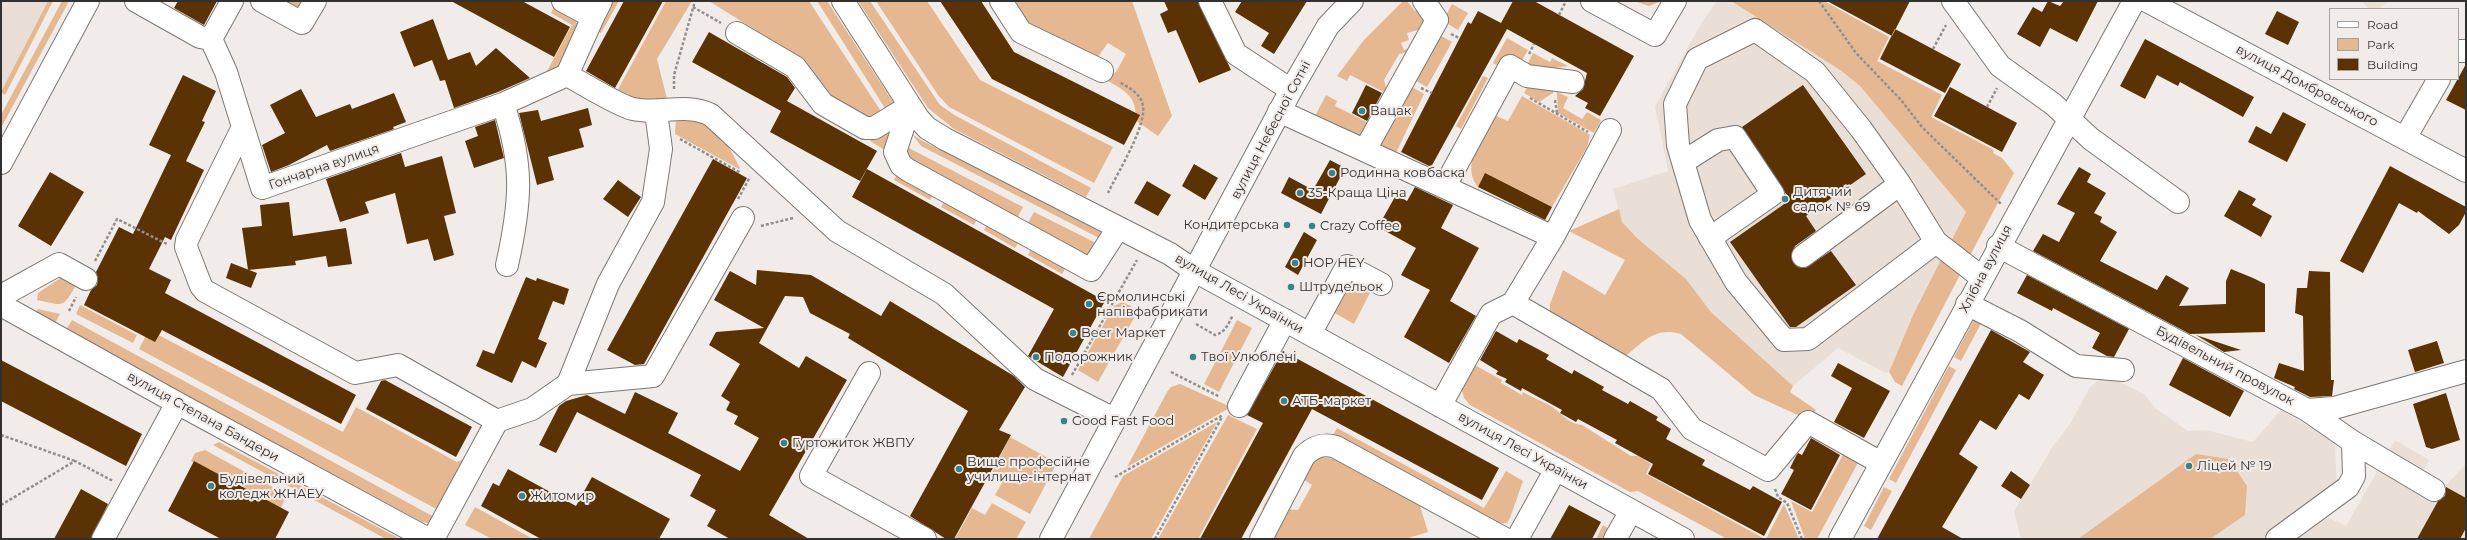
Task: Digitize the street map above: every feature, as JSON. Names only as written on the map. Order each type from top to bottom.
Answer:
[{"type":"main road","points":[[1,162],[88,1]]},
{"type":"main road","points":[[136,1],[200,36],[211,39],[232,1]]},
{"type":"main road","points":[[262,1],[302,23],[315,1]]},
{"type":"main road","points":[[562,1],[597,9],[567,75],[632,109],[663,116],[689,107],[701,110],[711,115],[837,231],[848,239],[944,294],[1035,379],[1114,419]]},
{"type":"main road","name":"вулиця Лесі Українки","points":[[843,1],[910,106],[927,128],[945,139],[1170,254],[1195,271],[1682,539]]},
{"type":"main road","points":[[1001,1],[1021,32],[1102,71]]},
{"type":"main road","points":[[1210,1],[1236,54],[1291,90]]},
{"type":"main road","name":"вулиця Небесної Сотні","points":[[1050,539],[1195,271],[1279,111],[1328,26],[1352,1]]},
{"type":"main road","points":[[1366,150],[1437,20],[1424,1]]},
{"type":"main road","points":[[1592,1],[1655,35],[1675,1]]},
{"type":"main road","points":[[1953,1],[2000,66],[2053,104],[2091,139],[2178,202]]},
{"type":"main road","name":"Хлібна вулиця","points":[[1840,539],[1981,277],[2134,1]]},
{"type":"main road","name":"вулиця Домбровського","points":[[2147,1],[2466,171]]},
{"type":"main road","points":[[1936,242],[1808,339],[1784,340],[1736,282],[1700,220],[1678,145],[1675,104],[1697,58],[1755,30],[1815,72],[1861,129],[1900,184],[1936,242],[1981,277]]},
{"type":"main road","points":[[737,33],[795,67],[823,104],[865,128],[874,128],[910,106]]},
{"type":"main road","name":"Гончарна вулиця","points":[[211,39],[226,72],[242,129],[262,188],[503,104],[567,75]]},
{"type":"main road","points":[[1445,186],[1510,66],[1527,76],[1574,82]]},
{"type":"main road","points":[[2405,138],[2438,80]]},
{"type":"main road","points":[[503,104],[510,124],[519,172],[515,230],[507,265]]},
{"type":"main road","points":[[910,106],[895,152],[901,165],[908,170],[1091,270],[1118,228]]},
{"type":"main road","points":[[1279,111],[1445,186],[1553,237]]},
{"type":"main road","points":[[568,384],[608,284],[653,202],[661,149],[663,116]]},
{"type":"main road","points":[[242,129],[187,240],[186,247],[201,286],[206,291],[354,373],[398,365],[497,421]]},
{"type":"main road","points":[[1440,406],[1491,314],[1513,303],[1553,237],[1607,136]]},
{"type":"main road","points":[[1683,162],[1718,140],[1735,138],[1773,194],[1710,238]]},
{"type":"main road","points":[[1803,256],[1900,184]]},
{"type":"main road","points":[[433,539],[497,421],[532,409],[568,384],[653,376],[738,226]]},
{"type":"main road","name":"Будівельний провулок","points":[[1998,246],[2307,410],[2334,408],[2466,371]]},
{"type":"main road","points":[[1,296],[59,264],[86,279]]},
{"type":"main road","points":[[1310,334],[1347,266],[1381,284]]},
{"type":"main road","points":[[1513,303],[1661,389],[1692,429],[1768,470],[1808,422],[1881,462]]},
{"type":"main road","points":[[1967,304],[2020,331],[2076,366],[2123,370]]},
{"type":"main road","name":"вулиця Степана Бандери","points":[[1,305],[177,403],[428,539]]},
{"type":"main road","points":[[1231,410],[1285,320]]},
{"type":"main road","points":[[868,373],[811,476],[925,539]]},
{"type":"main road","points":[[103,539],[177,403]]},
{"type":"main road","points":[[2307,410],[2353,442],[2434,490]]},
{"type":"main road","points":[[2277,539],[2348,487],[2354,476],[2353,442]]},
{"type":"main road","points":[[1261,539],[1304,456],[1309,451],[1322,445],[1336,447],[1505,539]]},
{"type":"main road","points":[[1517,539],[1556,469]]},
{"type":"main road","points":[[1615,539],[1631,510]]},
{"type":"path","points":[[695,1],[663,116],[750,177]]},
{"type":"path","points":[[1559,15],[1566,1]]},
{"type":"path","points":[[1819,1],[1856,53],[1901,100],[1922,127],[2001,204]]},
{"type":"path","points":[[693,7],[737,33]]},
{"type":"path","points":[[1102,71],[1137,94],[1144,107],[1143,121],[1108,193]]},
{"type":"path","points":[[1502,82],[1607,136]]},
{"type":"path","points":[[738,226],[816,211]]},
{"type":"path","points":[[69,311],[117,219],[189,255]]},
{"type":"path","points":[[1062,392],[1137,260]]},
{"type":"path","points":[[1196,324],[1215,335],[1220,334],[1225,330],[1234,313]]},
{"type":"path","points":[[1170,372],[1231,410]]},
{"type":"path","points":[[1115,477],[1231,410]]},
{"type":"path","points":[[1155,539],[1231,410]]},
{"type":"path","points":[[1,435],[75,461],[129,490]]},
{"type":"path","points":[[1,505],[75,461]]},
{"type":"path","points":[[1768,470],[1778,497],[1787,503],[1802,539]]},
{"type":"shaded area","points":[[1,1],[48,1],[1,92]]},
{"type":"shaded area","name":"Дитячий садок № 69","points":[[1717,1],[1731,1],[1840,70],[1860,86],[1966,212],[1913,315],[1889,372],[1886,373],[1838,348],[1793,386],[1711,312],[1686,279],[1637,238],[1622,222],[1613,189],[1668,171],[1655,106],[1701,24]]},
{"type":"shaded area","points":[[2362,1],[2389,1],[2379,8],[2367,8]]},
{"type":"shaded area","name":"Ліцей № 19","points":[[2105,375],[2144,394],[2155,408],[2188,431],[2206,430],[2253,442],[2281,410],[2328,438],[2335,445],[2337,486],[2321,517],[2329,518],[2346,526],[2395,440],[2429,460],[2421,475],[2444,487],[2466,464],[2466,539],[2021,539],[2014,511],[2053,446],[2070,424],[2090,387]]},
{"type":"green space","points":[[48,1],[53,1],[5,95],[1,92]]},
{"type":"green space","points":[[62,1],[69,1],[1,128],[1,115]]},
{"type":"green space","points":[[279,1],[309,1],[300,11]]},
{"type":"green space","points":[[612,1],[619,1],[601,33],[596,30]]},
{"type":"green space","points":[[666,1],[692,1],[657,59],[667,99],[664,103],[657,105],[616,93]]},
{"type":"green space","points":[[709,1],[809,1],[884,116],[872,121],[829,100],[784,48]]},
{"type":"green space","points":[[817,1],[827,1],[893,102],[895,106],[888,113]]},
{"type":"green space","points":[[858,1],[870,1],[940,105],[956,116],[1091,188],[1086,197],[954,129],[928,108]]},
{"type":"green space","points":[[876,1],[927,1],[980,80],[1113,147],[1094,183],[949,107],[938,95]]},
{"type":"green space","points":[[1007,1],[1132,1],[1172,116],[1158,136],[1135,120],[1136,111],[1134,104],[1127,94],[1103,78],[1116,72],[1126,54],[1108,43],[1097,58],[1034,33]]},
{"type":"green space","points":[[1403,1],[1407,1],[1415,11],[1421,7],[1426,15],[1425,28],[1407,33],[1409,40],[1401,43],[1404,50],[1418,45],[1416,50],[1399,54],[1384,80],[1389,98],[1361,137],[1315,116],[1326,95],[1337,101],[1335,106],[1369,123],[1384,92],[1350,75],[1347,81],[1337,76],[1364,40]]},
{"type":"green space","points":[[1634,1],[1662,1],[1649,6]]},
{"type":"green space","points":[[1731,1],[1824,1],[1889,37],[1877,61],[1942,95],[1931,117],[1994,150],[1993,153],[2002,158],[2014,173],[1967,261],[1948,247],[1966,212],[1860,86],[1840,70]]},
{"type":"green space","points":[[1452,4],[1468,13],[1458,30],[1443,21]]},
{"type":"green space","points":[[555,5],[576,20],[577,24],[566,66],[546,73],[572,25],[551,13]]},
{"type":"green space","points":[[1436,33],[1452,42],[1427,87],[1411,78]]},
{"type":"green space","points":[[1507,38],[1528,50],[1521,62],[1507,55],[1500,67],[1493,63]]},
{"type":"green space","points":[[1533,53],[1550,62],[1552,58],[1568,66],[1537,71],[1527,65]]},
{"type":"green space","points":[[1483,76],[1488,78],[1461,129],[1456,126]]},
{"type":"green space","points":[[1408,85],[1424,94],[1396,153],[1376,143]]},
{"type":"green space","points":[[1528,86],[1554,90],[1553,93],[1539,102],[1524,93]]},
{"type":"green space","points":[[1557,92],[1568,97],[1563,108],[1582,119],[1587,112],[1601,120],[1594,133],[1558,113]]},
{"type":"green space","points":[[1522,96],[1590,135],[1587,147],[1552,207],[1485,174],[1478,187],[1473,178],[1471,169],[1475,151],[1494,115],[1508,121]]},
{"type":"green space","points":[[694,113],[724,138],[740,168],[739,169],[675,134],[676,119]]},
{"type":"green space","points":[[887,124],[893,132],[888,152],[870,141]]},
{"type":"green space","points":[[912,134],[1107,235],[1103,240],[921,146]]},
{"type":"green space","points":[[903,145],[1023,207],[1015,222],[911,165]]},
{"type":"green space","points":[[899,171],[935,191],[930,200],[894,180]]},
{"type":"green space","points":[[947,197],[979,215],[974,225],[941,207]]},
{"type":"green space","points":[[1619,209],[1622,222],[1637,238],[1686,279],[1711,312],[1793,386],[1790,392],[1816,410],[1809,417],[1802,417],[1754,395],[1681,334],[1664,332],[1656,334],[1649,337],[1623,358],[1550,313],[1550,304],[1563,270],[1605,295],[1625,260],[1569,231]]},
{"type":"green space","points":[[1034,212],[1100,245],[1087,256],[1025,228]]},
{"type":"green space","points":[[989,220],[1021,238],[1015,248],[984,230]]},
{"type":"green space","points":[[1034,245],[1064,261],[1065,269],[1062,274],[1028,255]]},
{"type":"green space","points":[[1943,256],[1962,271],[1902,386],[1895,382],[1889,372],[1913,315]]},
{"type":"green space","points":[[1352,276],[1373,287],[1354,324],[1333,312]]},
{"type":"green space","points":[[62,277],[76,285],[68,299],[61,304],[37,300],[38,293]]},
{"type":"green space","points":[[1122,302],[1131,306],[1134,318],[1098,382],[1078,370],[1114,306]]},
{"type":"green space","points":[[80,305],[137,335],[133,343],[76,314]]},
{"type":"green space","points":[[38,309],[60,314],[55,323],[35,313]]},
{"type":"green space","points":[[1977,314],[1984,318],[1961,361],[1954,357]]},
{"type":"green space","points":[[72,320],[436,518],[428,523],[422,522],[66,330]]},
{"type":"green space","points":[[1237,320],[1252,328],[1219,392],[1204,384]]},
{"type":"green space","points":[[149,330],[343,432],[356,407],[457,462],[470,456],[440,511],[139,349]]},
{"type":"green space","points":[[1471,363],[1502,380],[1501,383],[1522,395],[1523,392],[1548,404],[1570,421],[1582,425],[1631,456],[1638,456],[1651,464],[1646,474],[1765,539],[1727,539],[1638,491],[1630,492],[1470,405],[1464,398],[1461,387]]},
{"type":"green space","points":[[1949,366],[1956,370],[1896,483],[1889,479]]},
{"type":"green space","points":[[1180,384],[1231,407],[1127,467],[1167,392],[1171,387]]},
{"type":"green space","points":[[1228,415],[1257,429],[1198,539],[1158,539]]},
{"type":"green space","points":[[1217,422],[1151,539],[1089,539],[1123,476]]},
{"type":"green space","points":[[1337,428],[1484,508],[1506,471],[1523,481],[1510,518],[1507,523],[1493,524],[1331,439]]},
{"type":"green space","points":[[1010,437],[1057,463],[1030,514],[995,495],[1003,481],[991,474]]},
{"type":"green space","points":[[219,442],[400,539],[386,539],[213,445]]},
{"type":"green space","points":[[1846,449],[1861,457],[1817,539],[1805,539],[1791,501],[1812,512]]},
{"type":"green space","points":[[205,450],[280,491],[284,501],[280,510],[191,461],[195,453]]},
{"type":"green space","points":[[2196,454],[2229,459],[2247,486],[2245,515],[2210,539],[2078,539]]},
{"type":"green space","points":[[1321,457],[1334,459],[1420,506],[1428,532],[1405,539],[1266,539],[1286,509],[1298,510],[1312,485],[1298,476],[1315,460]]},
{"type":"green space","points":[[1280,476],[1287,480],[1269,512],[1262,509]]},
{"type":"green space","points":[[1884,487],[1892,491],[1871,530],[1864,526]]},
{"type":"green space","points":[[992,503],[1026,522],[1016,539],[955,539],[972,508],[985,515]]},
{"type":"green space","points":[[1784,504],[1799,539],[1766,539]]},
{"type":"green space","points":[[475,507],[533,539],[492,539],[465,525]]},
{"type":"green space","points":[[1603,525],[1613,531],[1609,539],[1596,539]]},
{"type":"building","points":[[178,1],[217,1],[204,25],[174,8]]},
{"type":"building","points":[[451,1],[522,1],[570,27],[554,57]]},
{"type":"building","points":[[624,1],[663,1],[615,88],[586,71]]},
{"type":"building","points":[[940,1],[981,1],[1014,52],[1140,115],[1124,145],[992,79]]},
{"type":"building","points":[[1164,1],[1198,1],[1231,70],[1199,83],[1176,30],[1168,33],[1160,14],[1168,10]]},
{"type":"building","points":[[1242,1],[1307,1],[1274,54],[1261,46],[1269,33],[1235,12]]},
{"type":"building","points":[[1513,1],[1534,1],[1634,56],[1600,116],[1585,108],[1588,103],[1575,96],[1583,89],[1587,73],[1507,29],[1431,167],[1401,152],[1468,22],[1471,24],[1478,11],[1501,23]]},
{"type":"building","points":[[1827,1],[1910,1],[1892,36]]},
{"type":"building","points":[[2048,1],[2060,6],[2064,1],[2098,1],[2077,42],[2050,28],[2040,47],[2017,34],[2033,7],[2042,12]]},
{"type":"building","points":[[2277,11],[2299,22],[2288,45],[2265,34]]},
{"type":"building","points":[[433,19],[448,60],[470,52],[476,66],[496,48],[530,78],[498,92],[454,108],[445,80],[440,81],[432,60],[414,67],[400,32]]},
{"type":"building","points":[[1895,29],[1961,64],[1945,93],[1880,59]]},
{"type":"building","points":[[709,32],[787,77],[795,88],[787,101],[877,151],[860,181],[770,132],[781,111],[692,62]]},
{"type":"building","points":[[2145,39],[2254,97],[2243,117],[2180,82],[2178,86],[2157,75],[2145,99],[2120,86]]},
{"type":"building","points":[[2466,64],[2466,110],[2446,100],[2457,80],[2459,80],[2459,77]]},
{"type":"building","points":[[183,75],[216,91],[202,121],[205,122],[186,161],[204,170],[171,240],[165,237],[149,269],[171,280],[165,293],[356,395],[341,424],[162,330],[155,342],[84,305],[91,290],[97,285],[98,278],[96,272],[119,227],[133,234],[171,155],[149,145]]},
{"type":"building","points":[[1366,85],[1382,93],[1367,121],[1352,113]]},
{"type":"building","points":[[1803,85],[1866,174],[1806,216],[1816,231],[1795,246],[1791,257],[1798,267],[1805,268],[1831,251],[1856,285],[1796,327],[1790,327],[1730,242],[1790,200],[1742,127]]},
{"type":"building","points":[[1950,87],[2017,123],[2002,152],[1934,116]]},
{"type":"building","points":[[301,89],[316,117],[350,104],[352,109],[394,93],[406,122],[393,127],[394,129],[330,151],[327,145],[289,165],[271,172],[262,145],[285,133],[270,105]]},
{"type":"building","points":[[588,108],[592,125],[579,129],[584,147],[548,157],[554,180],[537,185],[519,113],[538,110],[541,121]]},
{"type":"building","points":[[2283,112],[2306,124],[2287,162],[2248,142],[2256,126],[2271,134]]},
{"type":"building","points":[[495,120],[504,158],[474,168],[465,141],[478,136],[475,127]]},
{"type":"building","points":[[401,153],[405,167],[442,156],[456,213],[444,216],[454,255],[434,261],[428,239],[407,244],[395,193],[365,202],[369,213],[340,222],[326,179]]},
{"type":"building","points":[[713,159],[747,178],[644,364],[635,365],[607,350]]},
{"type":"building","points":[[1330,160],[1345,168],[1321,214],[1281,193],[1289,177],[1313,190]]},
{"type":"building","points":[[1194,164],[1218,178],[1205,200],[1182,186]]},
{"type":"building","points":[[2390,166],[2466,207],[2466,212],[2459,225],[2449,234],[2418,211],[2417,213],[2399,203],[2363,273],[2340,261]]},
{"type":"building","points":[[2079,167],[2091,174],[2087,182],[2106,193],[2094,213],[2102,217],[2100,222],[2117,232],[2100,261],[2157,290],[2166,275],[2189,288],[2179,306],[2226,304],[2226,281],[2231,269],[2253,278],[2265,284],[2265,332],[2190,334],[2033,251],[2043,234],[2059,242],[2075,213],[2057,204]]},
{"type":"building","points":[[867,169],[1105,301],[1063,377],[1028,356],[1054,309],[852,197]]},
{"type":"building","points":[[50,172],[84,192],[51,246],[18,226]]},
{"type":"building","points":[[1485,173],[1552,207],[1545,220],[1478,187]]},
{"type":"building","points":[[618,180],[641,197],[628,217],[603,199]]},
{"type":"building","points":[[1147,181],[1171,195],[1158,216],[1134,203]]},
{"type":"building","points":[[1415,187],[1453,205],[1441,228],[1479,248],[1450,301],[1476,316],[1449,363],[1404,337],[1430,290],[1401,275],[1416,248],[1378,227],[1396,195],[1407,201]]},
{"type":"building","points":[[2239,190],[2256,199],[2252,205],[2272,216],[2261,237],[2224,216]]},
{"type":"building","points":[[289,202],[293,236],[346,228],[352,264],[328,267],[326,256],[295,261],[296,265],[248,270],[242,228],[262,226],[260,205]]},
{"type":"building","points":[[1304,232],[1317,240],[1298,275],[1285,267]]},
{"type":"building","points":[[231,263],[257,273],[251,288],[226,278]]},
{"type":"building","points":[[757,270],[811,275],[881,316],[890,301],[1014,376],[1025,387],[999,430],[1011,435],[954,539],[946,539],[910,516],[968,411],[848,338],[850,334],[810,313],[803,297],[785,296],[759,343],[799,368],[806,356],[847,380],[769,515],[809,539],[730,539],[707,526],[716,510],[690,496],[701,475],[577,412],[556,453],[539,445],[559,406],[566,401],[587,395],[625,414],[635,392],[678,413],[668,433],[740,471],[759,438],[734,424],[738,416],[726,410],[730,402],[721,396],[740,364],[709,345],[716,332],[764,328],[714,300],[730,271],[756,285]]},
{"type":"building","points":[[2309,271],[2330,272],[2331,380],[2334,380],[2332,396],[2310,397],[2294,389],[2295,387],[2274,378],[2279,363],[2304,371],[2303,316],[2295,313],[2297,288],[2307,288]]},
{"type":"building","points":[[2027,275],[2129,329],[2114,357],[2107,356],[2092,348],[2100,333],[2053,308],[2052,311],[2017,293]]},
{"type":"building","points":[[526,277],[536,281],[537,278],[569,289],[564,305],[553,301],[538,339],[547,343],[536,368],[522,361],[512,383],[476,366],[483,350],[494,354]]},
{"type":"building","points":[[1991,330],[2030,352],[2023,362],[2044,375],[2029,400],[2019,394],[1996,430],[1980,420],[1959,454],[1978,467],[1942,527],[1963,539],[1877,539]]},
{"type":"building","points":[[1496,331],[1517,343],[1519,339],[1549,355],[1546,359],[1572,374],[1574,370],[1604,387],[1602,390],[1628,404],[1630,401],[1658,417],[1656,420],[1671,429],[1666,439],[1705,460],[1702,465],[1750,490],[1753,486],[1782,502],[1764,536],[1648,474],[1653,464],[1615,443],[1617,440],[1578,419],[1576,422],[1560,413],[1562,410],[1522,388],[1521,391],[1505,382],[1507,379],[1496,374],[1498,371],[1480,360]]},
{"type":"building","points":[[2196,335],[2241,350],[2224,352]]},
{"type":"building","points":[[2437,341],[2444,363],[2415,372],[2408,350]]},
{"type":"building","points":[[1283,351],[1499,468],[1482,500],[1312,409],[1241,539],[1200,539],[1263,423],[1247,415]]},
{"type":"building","points":[[2183,358],[2244,391],[2230,417],[2169,385]]},
{"type":"building","points":[[1,360],[142,434],[126,466],[1,401]]},
{"type":"building","points":[[1838,363],[1890,391],[1864,438],[1834,422],[1852,388],[1831,376]]},
{"type":"building","points":[[385,380],[472,427],[456,457],[366,409],[381,381]]},
{"type":"building","points":[[2446,393],[2460,440],[2432,449],[2426,447],[2413,404]]},
{"type":"building","points":[[1811,438],[1840,455],[1811,510],[1781,494],[1794,470],[1790,468],[1796,456],[1798,453],[1802,455]]},
{"type":"building","name":"Будівельний коледж ЖНАЕУ","points":[[194,461],[289,512],[275,539],[221,539],[168,511]]},
{"type":"building","name":"Житомир","points":[[508,469],[576,506],[592,477],[670,519],[659,539],[541,539],[481,506],[493,483],[499,486]]},
{"type":"building","points":[[2011,471],[2030,485],[2021,499],[2001,486]]},
{"type":"building","points":[[2446,487],[2466,498],[2466,528],[2460,539],[2417,539],[2438,501],[2445,496]]},
{"type":"building","points":[[81,489],[108,504],[91,539],[54,539]]},
{"type":"building","points":[[1569,505],[1601,522],[1592,539],[1550,539]]},
{"type":"place","name":"Вацак","points":[[1362,111]]},
{"type":"place","name":"Родинна ковбаска","points":[[1332,173]]},
{"type":"place","name":"35-Краща Ціна","points":[[1300,193]]},
{"type":"place","name":"Дитячий садок № 69","points":[[1785,199]]},
{"type":"place","name":"Кондитерська","points":[[1287,225]]},
{"type":"place","name":"Crazy Coffee","points":[[1312,226]]},
{"type":"place","name":"HOP HEY","points":[[1295,263]]},
{"type":"place","name":"Штрудельок","points":[[1291,287]]},
{"type":"place","name":"Єрмолинські напівфабрикати","points":[[1089,304]]},
{"type":"place","name":"Beer Маркет","points":[[1073,333]]},
{"type":"place","name":"Подорожник","points":[[1036,357]]},
{"type":"place","name":"Твої Улюблені","points":[[1193,357]]},
{"type":"place","name":"АТБ-маркет","points":[[1284,401]]},
{"type":"place","name":"Good Fast Food","points":[[1064,421]]},
{"type":"place","name":"Гуртожиток ЖВПУ","points":[[784,443]]},
{"type":"place","name":"Ліцей № 19","points":[[2189,466]]},
{"type":"place","name":"Вище професійне училище-інтернат","points":[[959,469]]},
{"type":"place","name":"Будівельний коледж ЖНАЕУ","points":[[211,486]]},
{"type":"place","name":"Житомир","points":[[522,496]]}]
